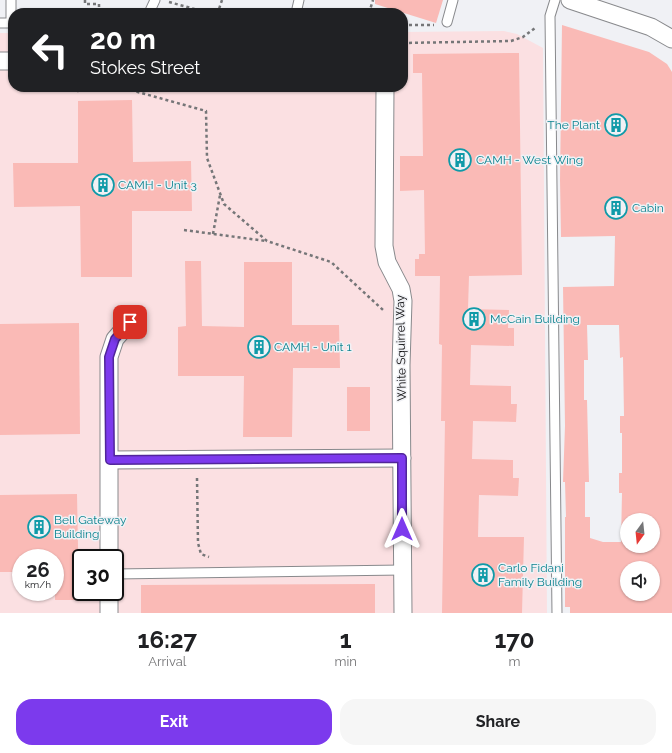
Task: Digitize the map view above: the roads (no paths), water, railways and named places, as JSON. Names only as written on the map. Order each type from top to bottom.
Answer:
[{"type":"street","points":[[570,0],[651,28],[672,39]]},
{"type":"street","name":"White Squirrel Way","points":[[385,92],[384,246],[387,262],[401,289],[403,301],[401,365],[403,613]]},
{"type":"street","points":[[109,549],[109,357],[115,339],[130,322]]},
{"type":"street","points":[[110,460],[402,458]]},
{"type":"street","points":[[109,601],[109,613]]},
{"type":"lane","points":[[447,22],[454,0]]},
{"type":"lane","points":[[555,0],[550,16],[557,613]]},
{"type":"lane","points":[[124,574],[403,570]]},
{"type":"place","name":"The Plant","points":[[616,125]]},
{"type":"place","name":"CAMH - West Wing","points":[[460,160]]},
{"type":"place","name":"CAMH - Unit 3","points":[[103,185]]},
{"type":"place","name":"Cabin","points":[[616,208]]},
{"type":"place","name":"McCain Building","points":[[474,319]]},
{"type":"place","name":"CAMH - Unit 1","points":[[259,347]]},
{"type":"place","name":"Bell Gateway Building","points":[[39,527]]},
{"type":"place","name":"Carlo Fidani Family Building","points":[[483,575]]}]
